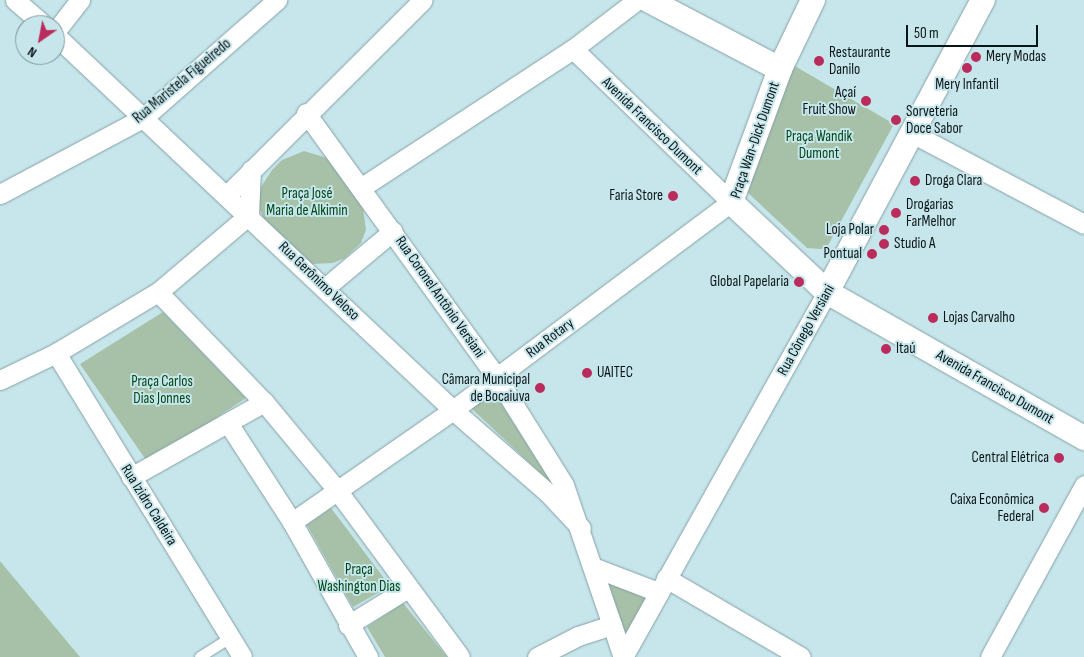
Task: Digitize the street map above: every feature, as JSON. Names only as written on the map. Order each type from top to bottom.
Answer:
[{"type":"street","points":[[15,0],[32,15]]},
{"type":"street","points":[[65,20],[80,0]]},
{"type":"street","name":"Rua Maristela Figueiredo","points":[[0,194],[143,118],[277,0]]},
{"type":"street","points":[[227,195],[306,113],[422,0]]},
{"type":"street","points":[[362,188],[573,49],[637,0]]},
{"type":"street","points":[[648,0],[780,69]]},
{"type":"street","name":"Praça Wan-Dick Dumont","points":[[813,0],[780,69],[731,202],[827,292]]},
{"type":"street","name":"Rua Cônego Versiani","points":[[623,657],[827,292],[983,0]]},
{"type":"street","name":"Rua Gerônimo Veloso","points":[[65,44],[326,287],[453,410],[556,489],[581,528],[593,568]]},
{"type":"street","name":"Avenida Francisco Dumont","points":[[573,49],[731,202]]},
{"type":"street","name":"Rua Coronel Antônio Versiani","points":[[306,113],[393,231],[497,378],[556,489]]},
{"type":"street","points":[[912,133],[1084,224]]},
{"type":"street","points":[[0,380],[56,353],[158,292],[249,215],[252,170]]},
{"type":"street","name":"Rua Rotary","points":[[292,522],[497,378],[731,202]]},
{"type":"street","points":[[326,287],[393,231]]},
{"type":"street","points":[[158,292],[264,402],[337,490],[460,657]]},
{"type":"street","name":"Avenida Francisco Dumont","points":[[827,292],[1084,438]]},
{"type":"street","name":"Rua Izidro Caldeira","points":[[56,353],[242,657]]},
{"type":"street","points":[[131,476],[264,402]]},
{"type":"street","points":[[228,422],[292,522],[348,625],[368,657]]},
{"type":"street","points":[[990,657],[1084,485]]},
{"type":"street","points":[[593,568],[662,585],[801,657]]},
{"type":"street","points":[[593,568],[623,657]]},
{"type":"street","points":[[348,625],[408,588]]},
{"type":"street","points":[[537,657],[578,636],[612,625]]},
{"type":"lane","points":[[200,657],[231,638]]},
{"type":"green space","name":"Praça Wandik Dumont","points":[[793,65],[894,124],[827,247],[821,249],[807,248],[745,190]]},
{"type":"green space","name":"Praça José Maria de Alkimin","points":[[304,151],[327,158],[363,208],[366,230],[361,243],[345,258],[333,263],[313,264],[304,260],[263,218],[257,201],[259,190],[272,170],[282,160]]},
{"type":"green space","name":"Praça Carlos Dias Jonnes","points":[[163,312],[246,398],[148,463],[80,364]]},
{"type":"green space","points":[[494,392],[553,485],[471,408]]},
{"type":"green space","name":"Praça Washington Dias","points":[[331,508],[390,586],[353,607],[307,525]]},
{"type":"green space","points":[[0,561],[80,657],[0,657]]},
{"type":"green space","points":[[606,580],[646,598],[626,636]]},
{"type":"green space","name":"Praça Washington Dias","points":[[403,603],[447,657],[385,657],[367,627]]},
{"type":"place","name":"Mery Modas","points":[[976,57]]},
{"type":"place","name":"Restaurante Danilo","points":[[819,61]]},
{"type":"place","name":"Mery Infantil","points":[[967,68]]},
{"type":"place","name":"Açaí Fruit Show","points":[[866,101]]},
{"type":"place","name":"Sorveteria Doce Sabor","points":[[896,120]]},
{"type":"place","name":"Droga Clara","points":[[915,181]]},
{"type":"place","name":"Faria Store","points":[[673,196]]},
{"type":"place","name":"Drogarias FarMelhor","points":[[896,213]]},
{"type":"place","name":"Loja Polar","points":[[884,230]]},
{"type":"place","name":"Studio A","points":[[884,244]]},
{"type":"place","name":"Pontual","points":[[872,254]]},
{"type":"place","name":"Global Papelaria","points":[[799,282]]},
{"type":"place","name":"Lojas Carvalho","points":[[933,318]]},
{"type":"place","name":"Itaú","points":[[886,349]]},
{"type":"place","name":"UAITEC","points":[[587,373]]},
{"type":"place","name":"Câmara Municipal de Bocaiuva","points":[[540,388]]},
{"type":"place","name":"Central Elétrica","points":[[1059,458]]},
{"type":"place","name":"Caixa Econômica Federal","points":[[1044,508]]}]
